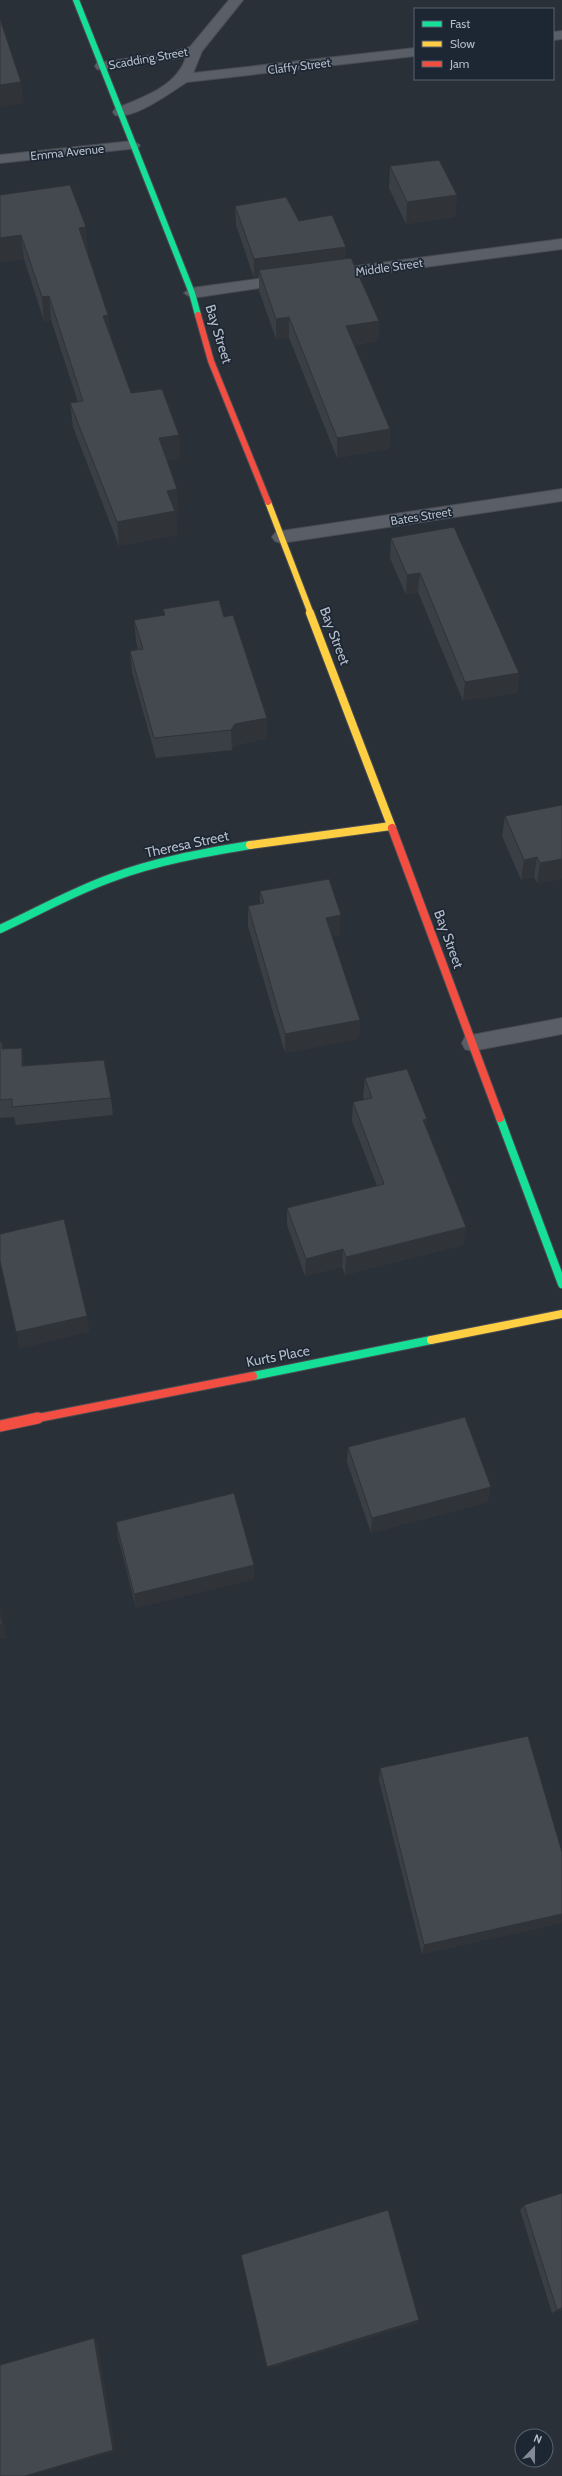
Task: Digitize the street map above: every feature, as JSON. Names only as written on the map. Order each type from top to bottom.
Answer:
[{"type":"main road","name":"Bay Street","points":[[76,0],[192,293],[211,361],[281,537],[391,826],[562,1284]]},
{"type":"main road","name":"Theresa Street","points":[[0,929],[75,892],[126,872],[176,859],[391,826]]},
{"type":"main road","name":"Kurts Place","points":[[0,1426],[562,1314]]},
{"type":"street","name":"Scadding Street","points":[[120,112],[153,98],[183,78],[190,67],[195,50],[236,0]]},
{"type":"street","name":"Scadding Street","points":[[102,66],[173,56],[195,50]]},
{"type":"street","name":"Claffy Street","points":[[183,78],[414,52]]},
{"type":"street","name":"Emma Avenue","points":[[0,159],[133,145]]},
{"type":"street","name":"Middle Street","points":[[192,293],[562,244]]},
{"type":"street","name":"Bates Street","points":[[281,537],[562,495]]},
{"type":"street","points":[[472,1043],[562,1026]]},
{"type":"building","points":[[0,19],[21,82],[0,85]]},
{"type":"building","points":[[439,160],[457,195],[407,202],[390,166]]},
{"type":"building","points":[[70,185],[86,227],[79,228],[108,315],[103,316],[131,393],[162,389],[179,435],[159,438],[177,489],[167,491],[175,511],[117,522],[70,403],[83,401],[49,296],[42,297],[21,235],[0,238],[0,195]]},
{"type":"building","points":[[286,197],[299,221],[332,215],[346,247],[254,259],[235,206]]},
{"type":"building","points":[[351,258],[379,321],[346,326],[390,429],[337,438],[289,317],[276,319],[259,270]]},
{"type":"building","points":[[454,527],[519,673],[465,682],[420,573],[407,575],[391,538]]},
{"type":"building","points":[[219,600],[224,617],[233,615],[267,718],[235,724],[231,730],[154,738],[130,651],[143,649],[134,620],[165,615],[163,609]]},
{"type":"building","points":[[562,805],[562,859],[540,863],[537,857],[524,860],[505,816]]},
{"type":"building","points":[[329,879],[341,915],[326,918],[360,1020],[285,1034],[248,906],[264,903],[260,891]]},
{"type":"building","points":[[0,1042],[2,1042],[2,1049],[22,1048],[22,1066],[104,1060],[111,1098],[12,1107],[12,1099],[0,1100]]},
{"type":"building","points":[[407,1069],[427,1119],[423,1120],[466,1227],[346,1257],[343,1249],[306,1259],[287,1208],[384,1184],[353,1102],[372,1098],[365,1078]]},
{"type":"building","points":[[64,1219],[87,1316],[16,1332],[0,1261],[0,1234]]},
{"type":"building","points":[[465,1417],[491,1487],[372,1518],[348,1447]]},
{"type":"building","points":[[234,1493],[254,1565],[134,1594],[116,1522]]},
{"type":"building","points":[[0,1613],[2,1624],[0,1625]]},
{"type":"building","points":[[528,1736],[562,1852],[562,1914],[424,1945],[380,1768]]},
{"type":"building","points":[[562,2193],[562,2308],[557,2310],[524,2205]]},
{"type":"building","points":[[388,2210],[419,2320],[267,2367],[241,2255]]},
{"type":"building","points":[[94,2338],[113,2450],[25,2476],[0,2476],[0,2365]]},
{"type":"traffic: fast","points":[[76,0],[192,293],[198,315]]},
{"type":"traffic: fast","points":[[0,929],[82,890],[127,872],[179,858],[250,845]]},
{"type":"traffic: fast","points":[[500,1118],[562,1284]]},
{"type":"traffic: fast","points":[[253,1376],[431,1340]]},
{"type":"traffic: slow","points":[[268,502],[392,828]]},
{"type":"traffic: slow","points":[[250,845],[391,826]]},
{"type":"traffic: slow","points":[[431,1340],[562,1314]]},
{"type":"traffic: jam","points":[[198,315],[211,361],[268,502]]},
{"type":"traffic: jam","points":[[392,828],[500,1118]]},
{"type":"traffic: jam","points":[[0,1426],[253,1376]]}]
